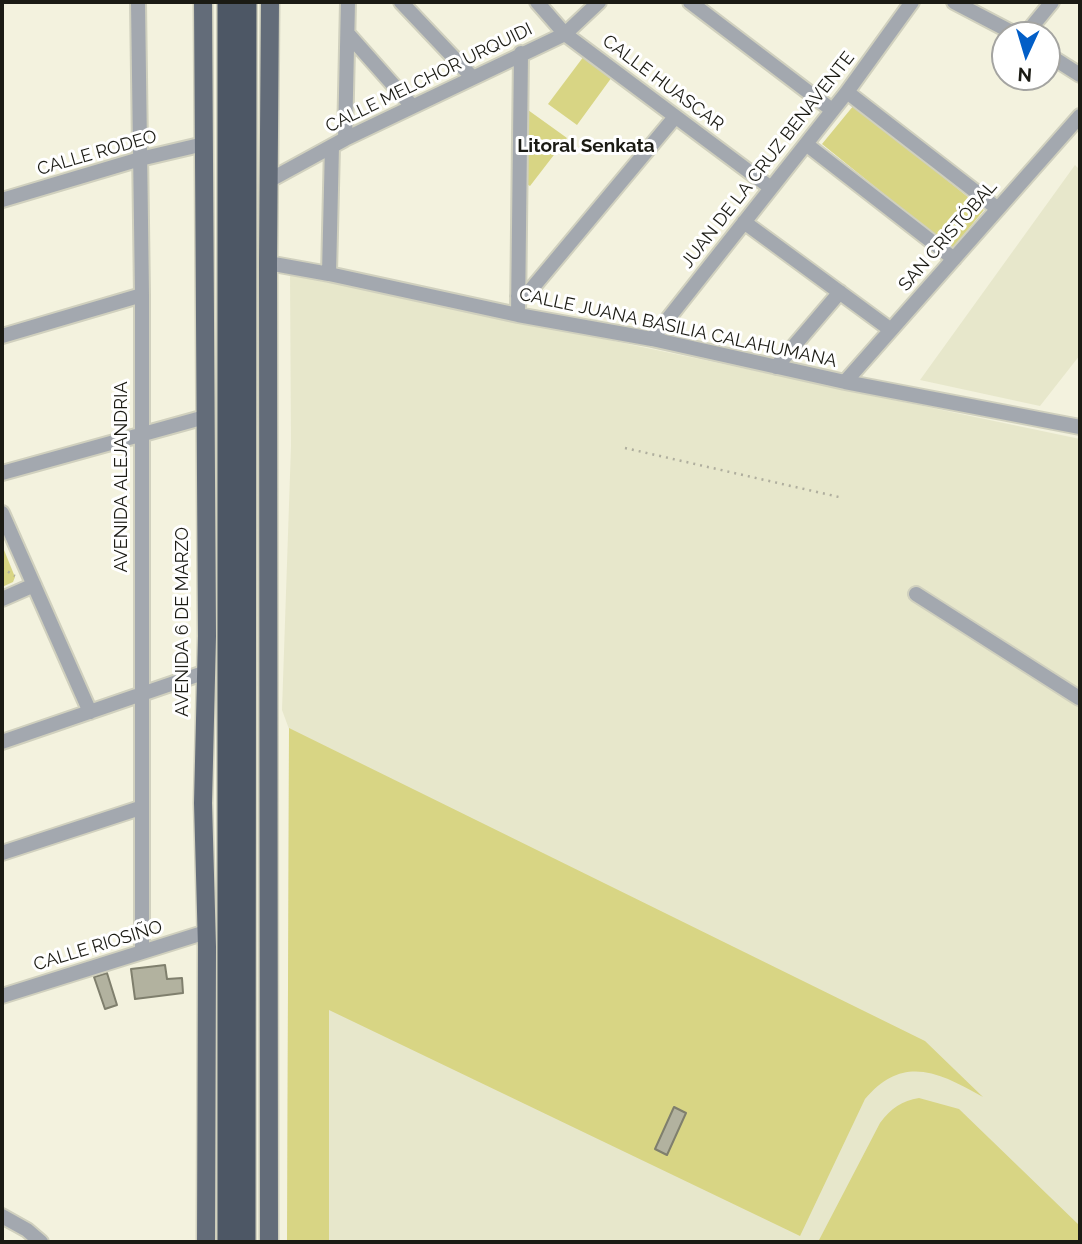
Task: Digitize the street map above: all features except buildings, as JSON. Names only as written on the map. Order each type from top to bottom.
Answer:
[{"type":"highway","points":[[228,2],[228,1242]]},
{"type":"highway","points":[[245,1242],[246,2]]},
{"type":"main road","name":"AVENIDA 6 DE MARZO","points":[[203,2],[206,1242]]},
{"type":"main road","points":[[270,2],[270,1242]]},
{"type":"street","name":"AVENIDA ALEJANDRIA","points":[[138,2],[142,295],[142,952]]},
{"type":"street","points":[[329,274],[348,34],[348,2]]},
{"type":"street","points":[[401,2],[472,76]]},
{"type":"street","name":"CALLE HUASCAR","points":[[537,2],[565,34],[771,188]]},
{"type":"street","name":"CALLE MELCHOR URQUIDI","points":[[270,180],[338,142],[565,34],[600,2]]},
{"type":"street","points":[[690,2],[832,110]]},
{"type":"street","name":"JUAN DE LA CRUZ BENAVENTE","points":[[652,339],[847,92],[912,2]]},
{"type":"street","points":[[954,2],[991,21]]},
{"type":"street","points":[[1036,21],[1052,2]]},
{"type":"street","points":[[348,34],[412,106]]},
{"type":"street","points":[[517,315],[521,53]]},
{"type":"street","points":[[1061,63],[1080,75]]},
{"type":"street","points":[[847,92],[998,209]]},
{"type":"street","name":"SAN CRISTÓBAL","points":[[845,382],[1080,116]]},
{"type":"street","points":[[518,296],[529,292],[675,117]]},
{"type":"street","name":"CALLE RODEO","points":[[2,200],[140,159],[204,144]]},
{"type":"street","points":[[806,144],[954,259]]},
{"type":"street","points":[[744,222],[891,330]]},
{"type":"street","name":"CALLE JUANA BASILIA CALAHUMANA","points":[[268,263],[517,315],[652,339],[845,382],[1080,427]]},
{"type":"street","points":[[776,367],[840,292]]},
{"type":"street","points":[[2,337],[142,295]]},
{"type":"street","points":[[2,473],[205,418]]},
{"type":"street","points":[[2,513],[90,712]]},
{"type":"street","points":[[2,599],[34,585]]},
{"type":"street","points":[[916,594],[1079,698]]},
{"type":"street","points":[[2,742],[206,672]]},
{"type":"street","points":[[2,853],[140,808]]},
{"type":"street","name":"CALLE RIOSIÑO","points":[[2,996],[206,932]]},
{"type":"street","points":[[2,1216],[27,1230],[41,1242]]},
{"type":"path","points":[[625,448],[839,497]]},
{"type":"path","points":[[2,569],[18,578]]},
{"type":"shaded area","points":[[584,56],[612,77],[577,125],[548,104]]},
{"type":"shaded area","points":[[854,105],[984,210],[952,249],[822,144]]},
{"type":"shaded area","points":[[528,110],[567,138],[530,186],[520,180],[521,112]]},
{"type":"shaded area","points":[[1075,165],[1080,170],[1080,355],[1040,406],[920,380]]},
{"type":"shaded area","points":[[290,273],[1080,439],[1080,1242],[287,1242],[289,729],[282,710],[291,446]]},
{"type":"shaded area","points":[[2,545],[15,577],[13,582],[2,587]]},
{"type":"shaded area","points":[[289,728],[925,1041],[983,1097],[951,1080],[922,1072],[893,1076],[879,1085],[865,1099],[800,1236],[329,1010],[329,1242],[287,1242]]},
{"type":"shaded area","points":[[919,1098],[959,1109],[1080,1226],[1080,1242],[818,1242],[880,1123],[897,1106]]},
{"type":"district","name":"Litoral Senkata","points":[[586,146]]}]
